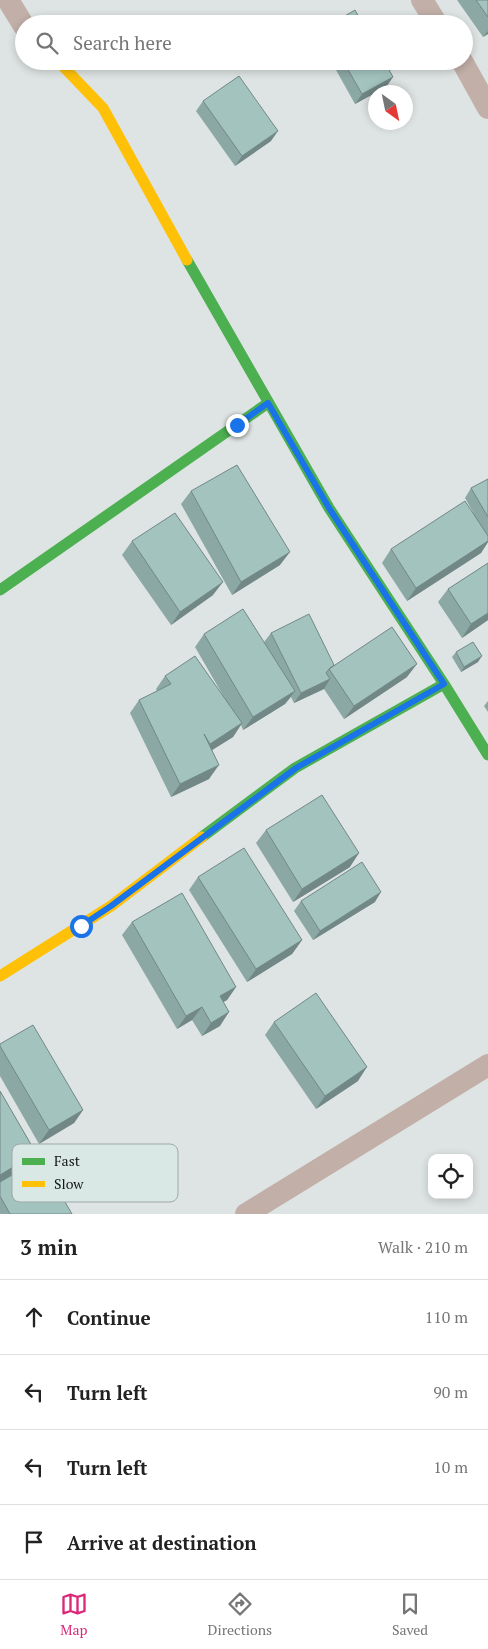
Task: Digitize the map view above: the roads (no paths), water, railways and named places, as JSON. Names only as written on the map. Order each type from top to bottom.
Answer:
[{"type":"street","points":[[8,0],[17,15]]},
{"type":"street","points":[[422,0],[432,15]]},
{"type":"street","points":[[67,70],[103,108],[166,223],[329,508],[488,755]]},
{"type":"street","points":[[467,70],[488,108]]},
{"type":"street","points":[[0,590],[268,403]]},
{"type":"street","points":[[0,976],[111,906],[296,768],[444,684]]},
{"type":"street","points":[[246,1214],[488,1065]]}]
